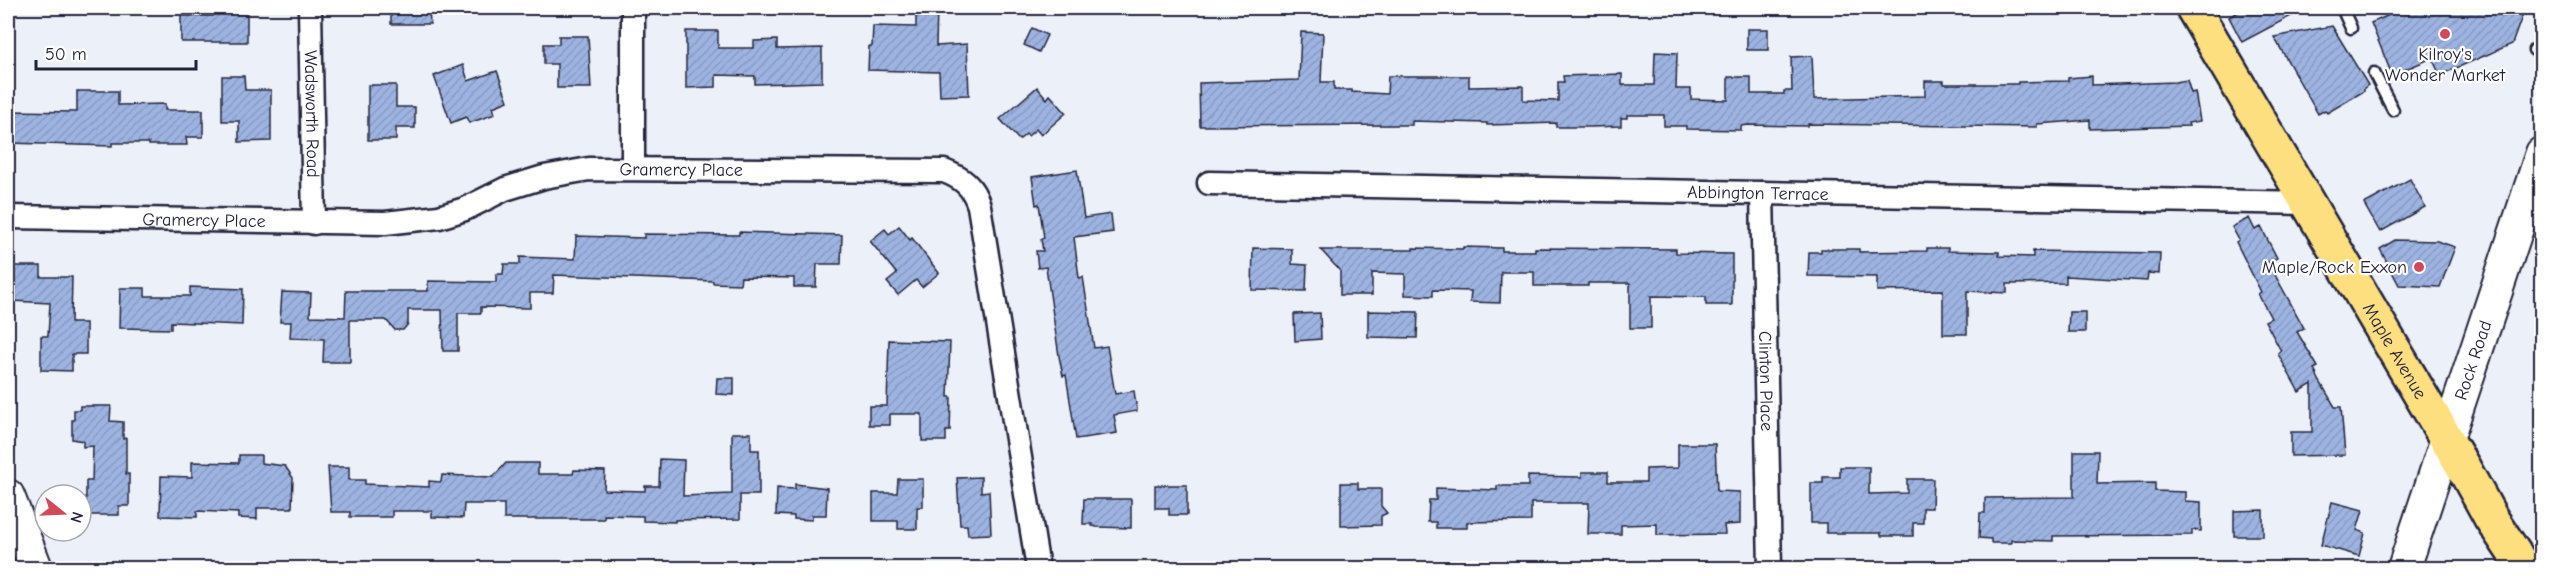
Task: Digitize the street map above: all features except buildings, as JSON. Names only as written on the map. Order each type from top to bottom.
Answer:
[{"type":"main road","name":"Maple Avenue","points":[[2193,8],[2491,518],[2524,568]]},
{"type":"street","name":"Wadsworth Road","points":[[310,8],[314,223]]},
{"type":"street","points":[[633,8],[633,168]]},
{"type":"street","name":"Rock Road","points":[[2404,568],[2541,153]]},
{"type":"street","name":"Gramercy Place","points":[[8,217],[385,223],[439,217],[465,209],[505,189],[544,177],[589,169],[944,171],[959,176],[970,186],[979,206],[1038,568]]},
{"type":"street","name":"Abbington Terrace","points":[[1209,183],[2308,203]]},
{"type":"street","name":"Clinton Place","points":[[1762,193],[1770,568]]},
{"type":"street","points":[[8,496],[36,568]]},
{"type":"lane","points":[[2342,8],[2351,28]]},
{"type":"lane","points":[[2374,73],[2393,110]]},
{"type":"place","name":"Kilroy's Wonder Market","points":[[2445,34]]},
{"type":"place","name":"Maple/Rock Exxon","points":[[2419,267]]}]
